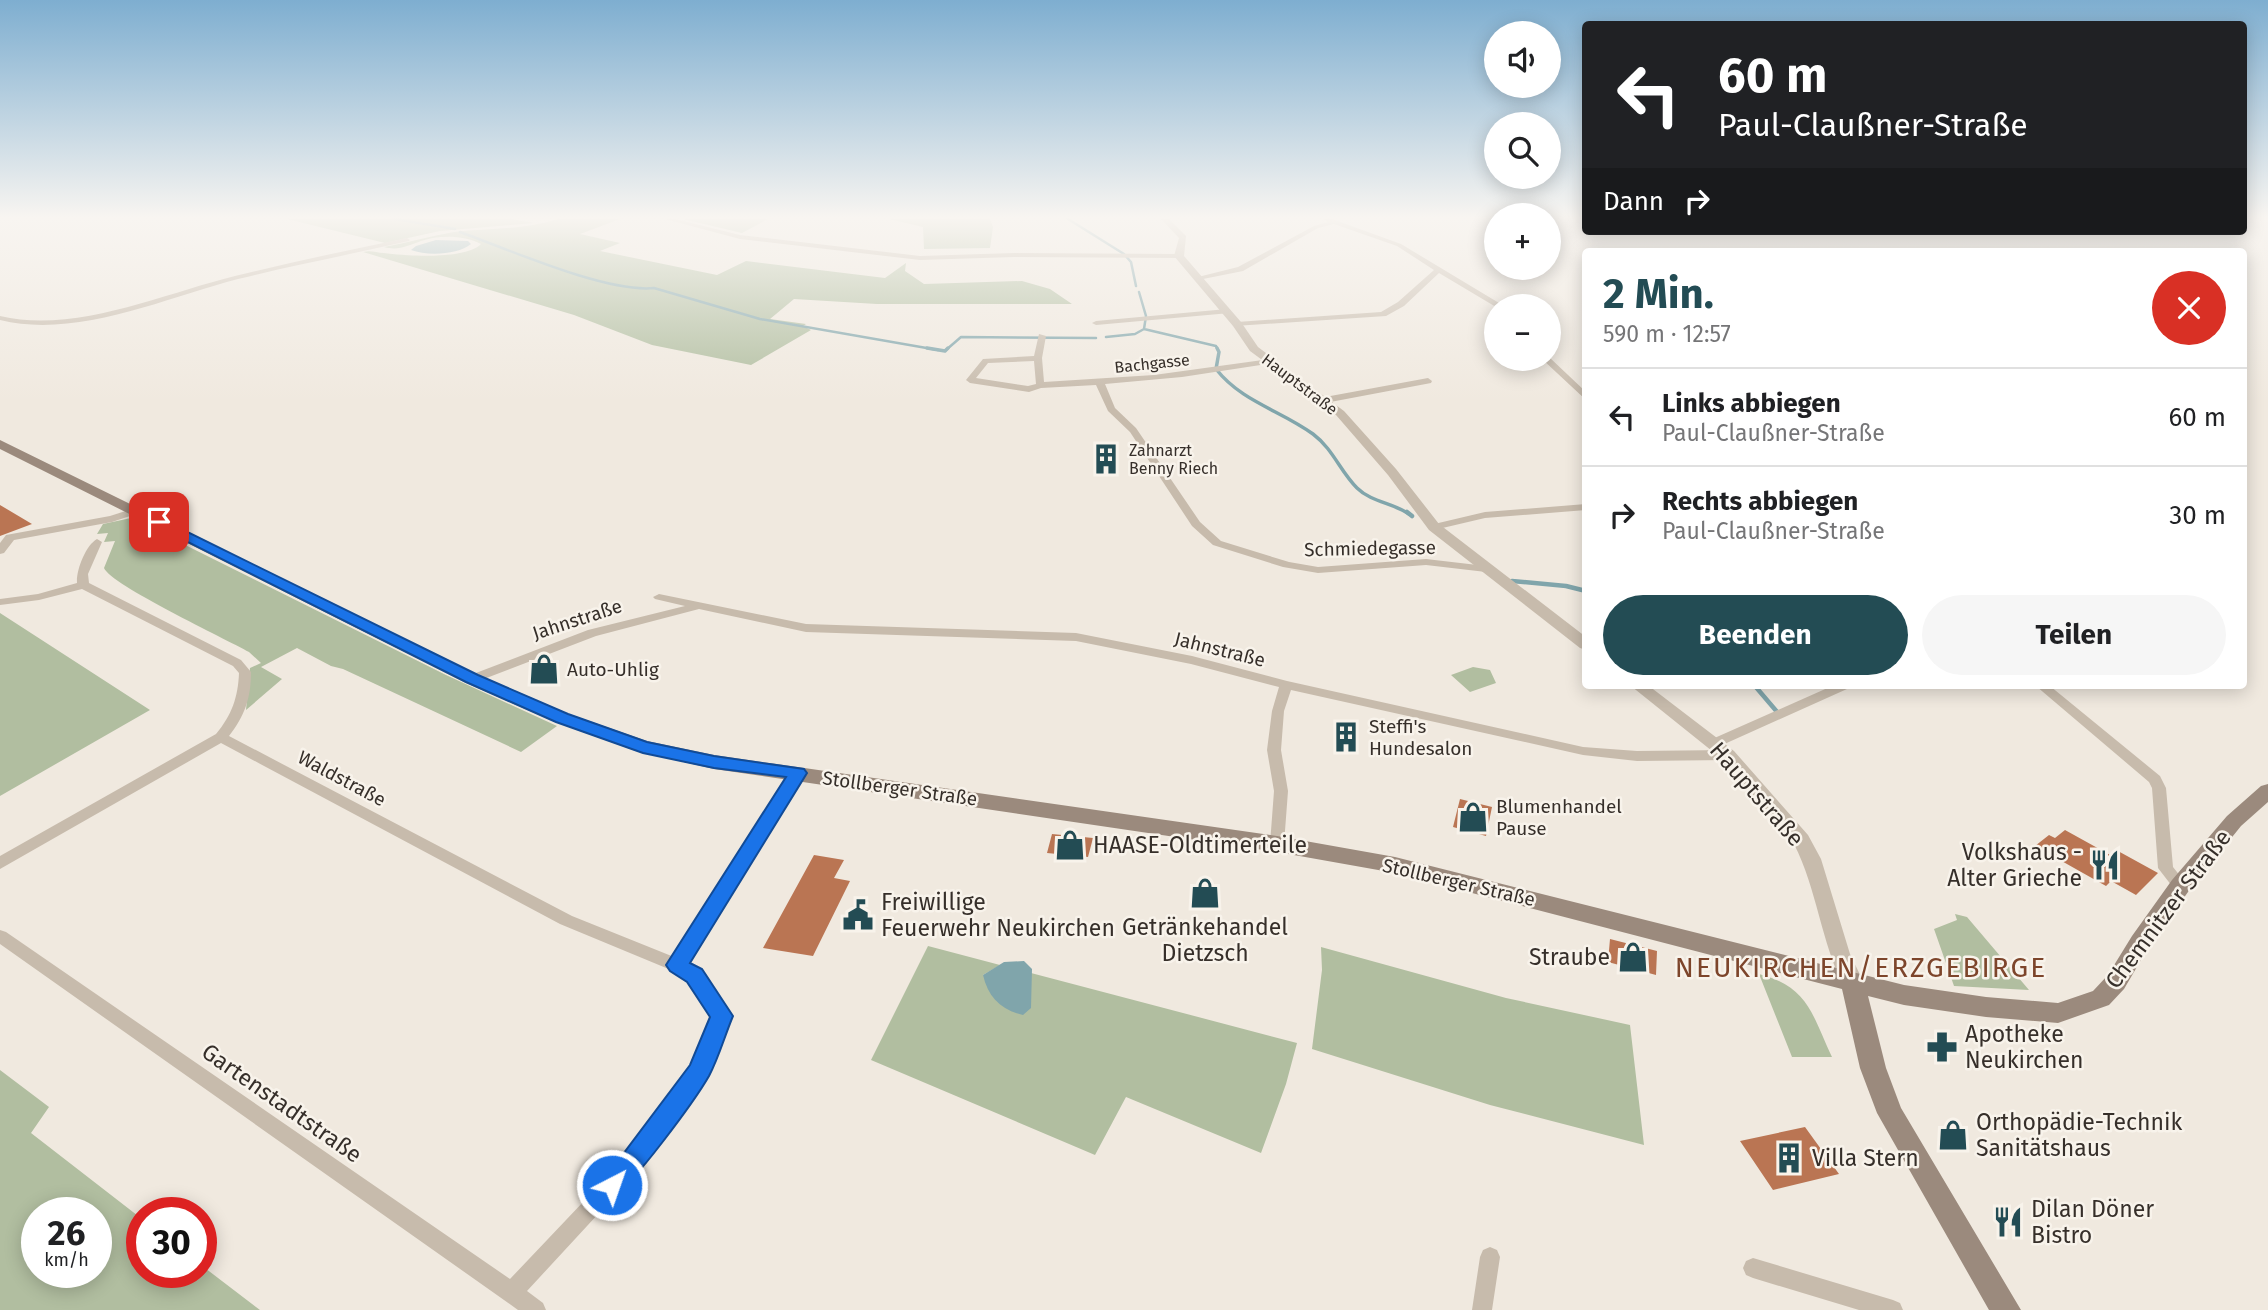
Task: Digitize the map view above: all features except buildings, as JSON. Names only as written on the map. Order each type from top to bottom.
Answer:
[{"type":"main road","name":"Stollberger Straße","points":[[0,444],[472,679],[562,718],[643,747],[714,762],[1277,844],[1395,865],[1852,981]]},
{"type":"main road","name":"Chemnitzer Straße","points":[[1852,981],[1904,995],[1986,1007],[2058,1013],[2101,998],[2116,982],[2140,942],[2180,886],[2234,821],[2268,791]]},
{"type":"main road","name":"Hauptstraße","points":[[1852,981],[1873,1068],[1890,1113],[2006,1310]]},
{"type":"street","points":[[0,318],[33,325],[73,320],[226,280]]},
{"type":"street","name":"Hauptstraße","points":[[1200,280],[1254,349],[1340,413],[1392,472],[1434,527],[1582,642]]},
{"type":"street","points":[[1237,324],[1383,314],[1401,304],[1427,280]]},
{"type":"street","points":[[1457,280],[1484,296]]},
{"type":"street","points":[[1096,323],[1227,312]]},
{"type":"street","points":[[1040,385],[1038,358],[1042,338]]},
{"type":"street","name":"Bachgasse","points":[[1038,358],[986,361],[970,380],[1029,389],[1040,385],[1100,383],[1217,370],[1267,361]]},
{"type":"street","points":[[1559,371],[1582,393]]},
{"type":"street","points":[[1325,400],[1428,382]]},
{"type":"street","name":"Schmiedegasse","points":[[1100,383],[1111,409],[1133,430],[1196,524],[1217,543],[1287,565],[1318,570],[1426,562],[1486,569]]},
{"type":"street","points":[[1434,527],[1485,515],[1582,507]]},
{"type":"street","points":[[0,551],[10,537],[112,519],[135,511]]},
{"type":"street","points":[[83,585],[82,574],[97,542]]},
{"type":"street","points":[[0,602],[39,597],[83,585],[237,663],[245,671],[244,692],[238,718],[221,737],[0,863]]},
{"type":"street","name":"Jahnstraße","points":[[659,597],[806,628],[1076,637],[1192,660],[1286,685],[1583,751],[1637,756],[1721,749]]},
{"type":"street","name":"Jahnstraße","points":[[472,679],[592,633],[697,606]]},
{"type":"street","points":[[1277,844],[1281,791],[1275,750],[1278,711],[1286,685]]},
{"type":"street","name":"Hauptstraße","points":[[1643,689],[1721,749],[1801,840],[1811,859],[1840,954],[1852,981]]},
{"type":"street","points":[[1721,749],[1837,689]]},
{"type":"street","points":[[2046,689],[2155,779],[2159,788],[2166,868],[2180,886]]},
{"type":"street","name":"Waldstraße","points":[[221,737],[566,920],[677,965],[694,975],[722,1016],[699,1071],[629,1167],[511,1293]]},
{"type":"street","points":[[677,965],[798,773]]},
{"type":"street","name":"Gartenstadtstraße","points":[[0,936],[536,1310]]},
{"type":"street","points":[[1482,1310],[1490,1257]]},
{"type":"street","points":[[1753,1268],[1893,1310]]},
{"type":"green space","points":[[457,280],[918,280],[924,284],[1022,281],[1050,289],[1072,304],[877,304],[794,299],[770,319],[806,324],[803,326],[811,330],[751,365],[652,345],[574,315]]},
{"type":"green space","points":[[131,518],[446,675],[557,726],[521,752],[297,648],[261,667],[282,679],[246,710],[250,668],[261,663],[249,652],[170,612],[126,586],[104,568],[115,541],[104,542],[108,533],[97,534],[103,524]]},
{"type":"green space","points":[[0,613],[150,710],[0,796]]},
{"type":"green space","points":[[1473,667],[1490,670],[1496,683],[1470,692],[1451,675]]},
{"type":"green space","points":[[1955,914],[1967,917],[2029,990],[1954,986],[1934,929],[1957,920]]},
{"type":"green space","points":[[928,946],[1000,965],[983,975],[1030,1008],[1031,973],[1297,1043],[1286,1084],[1261,1153],[1126,1097],[1095,1155],[871,1060]]},
{"type":"green space","points":[[1321,947],[1506,998],[1630,1025],[1644,1145],[1490,1105],[1312,1049],[1322,970]]},
{"type":"green space","points":[[1759,974],[1776,980],[1799,995],[1813,1016],[1832,1057],[1792,1057]]},
{"type":"green space","points":[[0,1070],[49,1107],[31,1133],[126,1207],[126,1288],[217,1288],[217,1277],[260,1310],[0,1310]]},
{"type":"water","points":[[1024,961],[1032,969],[1031,1008],[1023,1015],[1008,1010],[992,996],[983,975],[1004,962]]},
{"type":"waterway","points":[[596,280],[634,288],[654,288],[760,319],[938,350]]},
{"type":"waterway","points":[[1135,280],[1136,286]]},
{"type":"waterway","points":[[1139,292],[1146,316],[1144,329]]},
{"type":"waterway","points":[[1106,337],[1135,334],[1144,329]]},
{"type":"waterway","points":[[1144,329],[1216,346],[1219,352],[1216,369],[1237,390],[1313,434],[1326,446],[1363,493],[1409,514]]},
{"type":"waterway","points":[[946,350],[961,337],[1096,338]]},
{"type":"waterway","points":[[927,348],[946,350]]},
{"type":"waterway","points":[[1407,512],[1412,516]]},
{"type":"waterway","points":[[1512,581],[1582,590]]},
{"type":"waterway","points":[[1758,689],[1778,713]]},
{"type":"place","name":"Zahnarzt Benny Riech","points":[[1106,459]]},
{"type":"place","name":"Auto-Uhlig","points":[[544,669]]},
{"type":"place","name":"Steffi's Hundesalon","points":[[1346,737]]},
{"type":"place","name":"Blumenhandel Pause","points":[[1473,817]]},
{"type":"place","name":"HAASE-Oldtimerteile","points":[[1070,845]]},
{"type":"place","name":"Volkshaus - Alter Grieche","points":[[2105,865]]},
{"type":"place","name":"Getränkehandel Dietzsch","points":[[1205,893]]},
{"type":"place","name":"Freiwillige Feuerwehr Neukirchen","points":[[858,915]]},
{"type":"place","name":"Straube","points":[[1633,957]]},
{"type":"place","name":"Apotheke Neukirchen","points":[[1942,1047]]},
{"type":"place","name":"Orthopädie-Technik Sanitätshaus","points":[[1953,1135]]},
{"type":"place","name":"Villa Stern","points":[[1789,1158]]},
{"type":"place","name":"Dilan Döner Bistro","points":[[2008,1222]]},
{"type":"district","name":"NEUKIRCHEN/ERZGEBIRGE","points":[[1861,967]]},
{"type":"route","points":[[159,522],[472,679],[562,718],[643,747],[714,762],[798,773],[677,965],[694,975],[707,990],[722,1016],[699,1071],[629,1167],[612,1185]]}]
